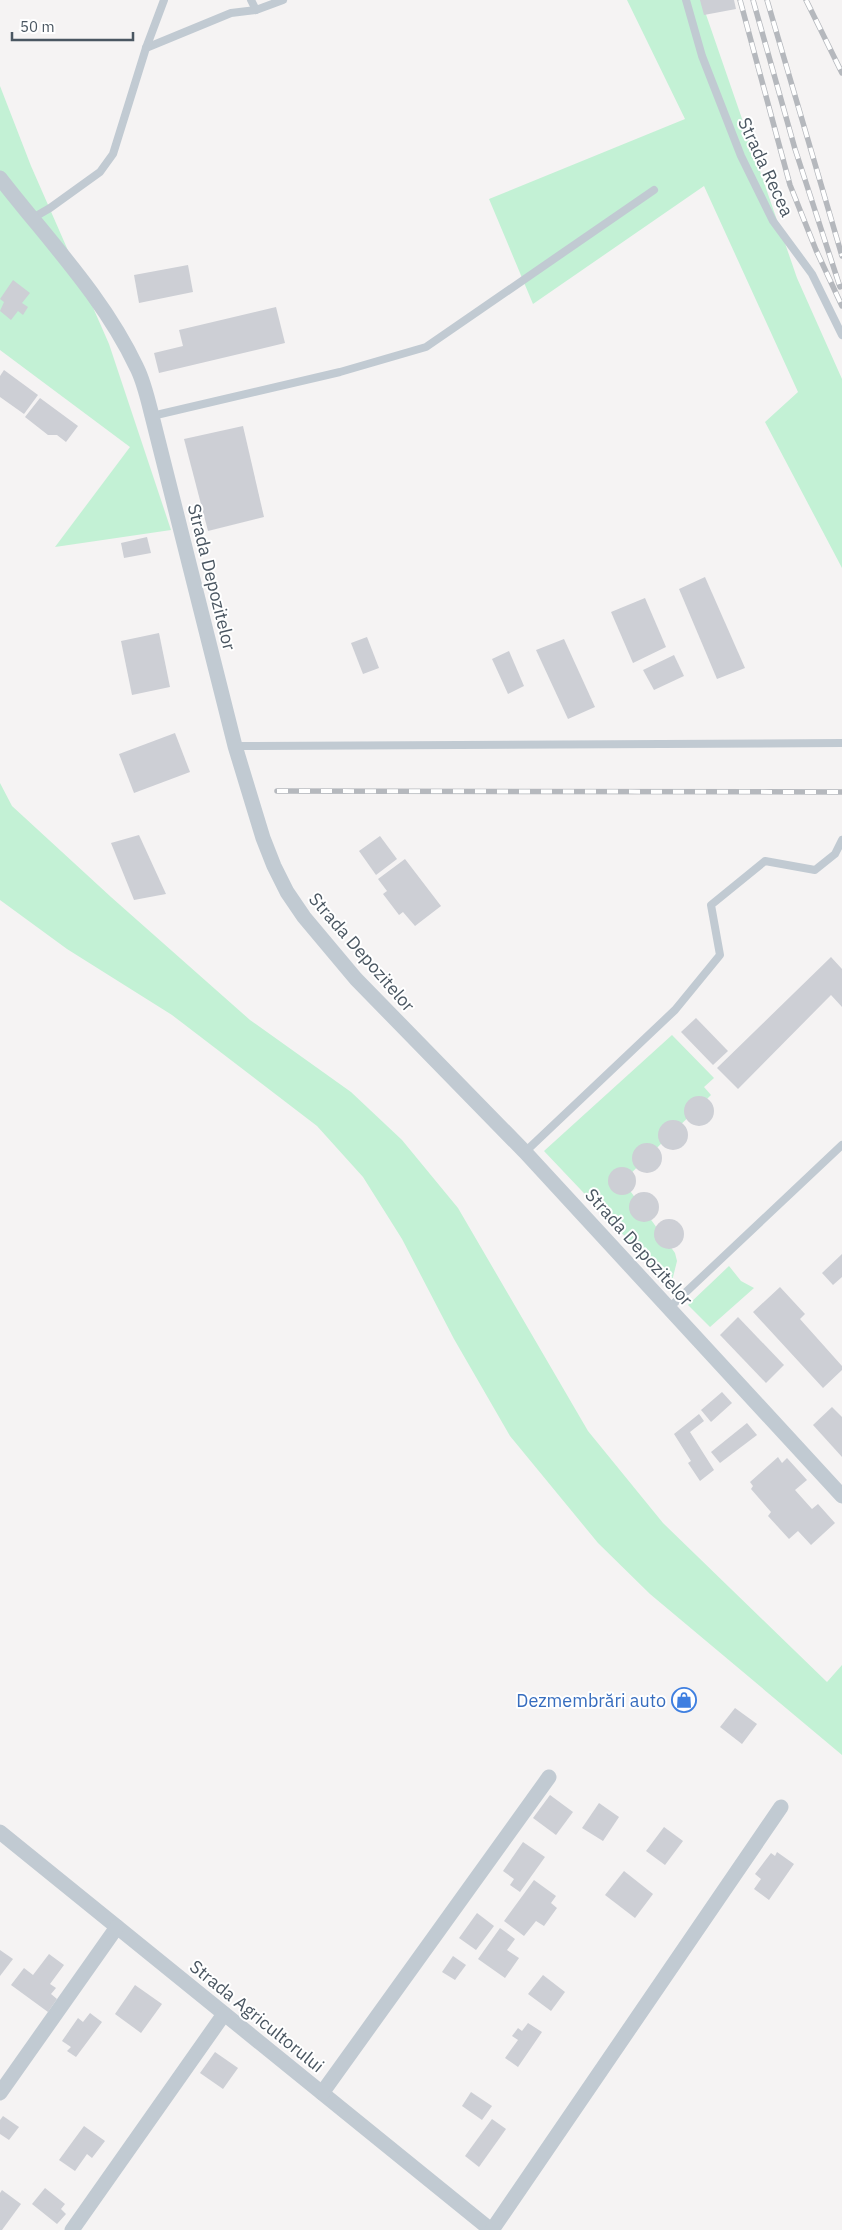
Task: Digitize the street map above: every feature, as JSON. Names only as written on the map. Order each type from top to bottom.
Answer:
[{"type":"street","name":"Strada Depozitelor","points":[[0,178],[31,219],[70,262],[115,326],[138,370],[152,416],[235,746],[263,838],[274,866],[304,917],[356,979],[525,1152],[842,1496]]},
{"type":"street","points":[[322,2093],[548,1778]]},
{"type":"street","points":[[492,2230],[781,1807]]},
{"type":"street","name":"Strada Agricultorului","points":[[0,1832],[492,2230]]},
{"type":"street","points":[[0,2093],[117,1927]]},
{"type":"street","points":[[72,2230],[224,2014]]},
{"type":"lane","points":[[31,219],[50,208],[100,172],[113,154],[146,48],[164,0]]},
{"type":"lane","points":[[251,0],[256,10]]},
{"type":"lane","points":[[146,48],[231,13],[256,10],[283,0]]},
{"type":"lane","name":"Strada Recea","points":[[686,0],[702,56],[741,156],[773,221],[812,274],[842,335]]},
{"type":"lane","points":[[152,416],[340,372],[426,347],[654,190]]},
{"type":"lane","points":[[235,746],[842,743]]},
{"type":"lane","points":[[525,1152],[675,1010],[720,955],[711,906],[765,861],[815,870],[835,854],[842,840]]},
{"type":"lane","points":[[669,1308],[842,1145]]},
{"type":"green space","points":[[627,0],[701,0],[797,278],[842,379],[842,568],[765,422],[798,392],[704,186],[533,304],[489,199],[685,119]]},
{"type":"green space","points":[[0,86],[31,166],[109,344],[171,530],[55,547],[130,447],[0,350]]},
{"type":"green space","points":[[0,783],[12,806],[111,897],[250,1020],[351,1092],[402,1140],[458,1208],[588,1431],[663,1523],[827,1682],[842,1665],[842,1755],[650,1594],[598,1543],[510,1436],[454,1339],[402,1239],[363,1177],[317,1126],[172,1015],[67,949],[0,900]]},
{"type":"green space","points":[[672,1035],[714,1078],[704,1087],[711,1095],[623,1181],[675,1253],[677,1261],[671,1285],[544,1151]]},
{"type":"green space","points":[[729,1266],[741,1281],[754,1288],[710,1327],[688,1305]]},
{"type":"building","points":[[700,0],[734,0],[736,9],[704,15]]},
{"type":"building","points":[[188,265],[193,292],[139,303],[134,275]]},
{"type":"building","points":[[13,280],[30,293],[22,303],[28,307],[23,315],[18,311],[11,320],[0,311],[4,302],[0,299]]},
{"type":"building","points":[[276,307],[285,343],[159,373],[154,353],[183,346],[179,330]]},
{"type":"building","points":[[4,370],[38,395],[24,414],[0,397],[0,376]]},
{"type":"building","points":[[40,398],[78,426],[66,442],[57,435],[48,435],[25,417]]},
{"type":"building","points":[[243,426],[264,517],[208,531],[184,439]]},
{"type":"building","points":[[147,537],[151,553],[124,558],[121,543]]},
{"type":"building","points":[[705,577],[745,668],[717,679],[679,589]]},
{"type":"building","points":[[645,598],[666,647],[633,663],[611,612]]},
{"type":"building","points":[[159,633],[170,687],[132,695],[121,641]]},
{"type":"building","points":[[367,637],[379,668],[363,674],[351,643]]},
{"type":"building","points":[[564,639],[595,707],[568,719],[536,650]]},
{"type":"building","points":[[509,651],[524,686],[508,694],[492,659]]},
{"type":"building","points":[[674,655],[684,676],[654,690],[643,670]]},
{"type":"building","points":[[175,733],[190,772],[134,793],[119,754]]},
{"type":"building","points":[[139,835],[166,894],[134,900],[111,843]]},
{"type":"building","points":[[380,836],[397,859],[376,875],[359,851]]},
{"type":"building","points":[[405,859],[441,906],[415,926],[403,912],[399,915],[383,894],[387,891],[378,879]]},
{"type":"building","points":[[831,957],[842,969],[842,1007],[831,995],[738,1089],[717,1068]]},
{"type":"building","points":[[696,1018],[728,1051],[713,1065],[681,1032]]},
{"type":"building","points":[[699,1096],[710,1100],[714,1111],[710,1122],[699,1126],[688,1122],[684,1111],[688,1100]]},
{"type":"building","points":[[673,1120],[684,1124],[688,1135],[684,1146],[673,1150],[662,1146],[658,1135],[662,1124]]},
{"type":"building","points":[[647,1143],[658,1147],[662,1158],[658,1169],[647,1173],[636,1169],[632,1158],[636,1147]]},
{"type":"building","points":[[622,1167],[632,1171],[636,1181],[632,1191],[622,1195],[612,1191],[608,1181],[612,1171]]},
{"type":"building","points":[[644,1192],[655,1196],[659,1207],[655,1218],[644,1222],[633,1218],[629,1207],[633,1196]]},
{"type":"building","points":[[669,1219],[680,1223],[684,1234],[680,1245],[669,1249],[658,1245],[654,1234],[658,1223]]},
{"type":"building","points":[[842,1254],[842,1277],[833,1285],[822,1273]]},
{"type":"building","points":[[780,1287],[805,1314],[800,1319],[842,1366],[842,1370],[823,1388],[753,1312]]},
{"type":"building","points":[[738,1317],[784,1365],[766,1383],[720,1335]]},
{"type":"building","points":[[722,1392],[732,1403],[711,1422],[701,1410]]},
{"type":"building","points":[[832,1407],[842,1417],[842,1457],[813,1425]]},
{"type":"building","points":[[699,1414],[704,1421],[690,1432],[714,1470],[700,1481],[688,1463],[691,1461],[674,1434]]},
{"type":"building","points":[[747,1423],[757,1435],[720,1463],[711,1452]]},
{"type":"building","points":[[778,1457],[782,1463],[787,1458],[807,1480],[795,1490],[812,1509],[818,1504],[835,1523],[811,1545],[798,1531],[789,1539],[768,1516],[771,1512],[751,1489],[753,1486],[750,1482]]},
{"type":"building","points":[[735,1708],[757,1724],[742,1744],[720,1727]]},
{"type":"building","points":[[550,1795],[573,1812],[556,1835],[533,1818]]},
{"type":"building","points":[[599,1803],[619,1817],[603,1841],[582,1828]]},
{"type":"building","points":[[664,1827],[683,1841],[665,1865],[646,1851]]},
{"type":"building","points":[[523,1842],[545,1857],[520,1892],[510,1885],[514,1879],[503,1871]]},
{"type":"building","points":[[777,1852],[794,1864],[769,1900],[754,1889],[761,1879],[755,1874],[771,1853],[775,1856]]},
{"type":"building","points":[[624,1871],[653,1894],[635,1918],[605,1895]]},
{"type":"building","points":[[534,1880],[556,1896],[551,1903],[557,1908],[544,1926],[536,1921],[524,1936],[504,1921]]},
{"type":"building","points":[[477,1913],[494,1926],[476,1950],[459,1938]]},
{"type":"building","points":[[500,1928],[515,1939],[507,1950],[519,1958],[505,1978],[478,1959]]},
{"type":"building","points":[[0,1950],[13,1959],[0,1976]]},
{"type":"building","points":[[49,1954],[64,1965],[50,1984],[56,1988],[51,1994],[57,1999],[48,2012],[11,1985],[24,1968],[33,1975]]},
{"type":"building","points":[[453,1956],[466,1965],[455,1980],[442,1972]]},
{"type":"building","points":[[543,1975],[565,1992],[551,2011],[528,1994]]},
{"type":"building","points":[[135,1985],[162,2004],[141,2033],[115,2014]]},
{"type":"building","points":[[90,2013],[102,2022],[76,2057],[67,2051],[71,2047],[62,2041],[78,2018],[83,2022]]},
{"type":"building","points":[[528,2023],[542,2032],[518,2067],[505,2058],[518,2040],[512,2036],[518,2028],[522,2031]]},
{"type":"building","points":[[215,2052],[238,2068],[223,2089],[200,2073]]},
{"type":"building","points":[[471,2092],[492,2106],[482,2120],[462,2106]]},
{"type":"building","points":[[3,2116],[19,2127],[9,2140],[0,2134],[0,2120]]},
{"type":"building","points":[[492,2119],[506,2129],[479,2167],[465,2156]]},
{"type":"building","points":[[84,2126],[105,2141],[92,2158],[87,2154],[75,2171],[59,2160]]},
{"type":"building","points":[[45,2188],[65,2204],[61,2209],[66,2214],[57,2224],[32,2204]]},
{"type":"building","points":[[2,2190],[21,2204],[2,2230],[0,2230],[0,2193]]},
{"type":"railway","points":[[740,0],[790,185],[816,250],[842,306]]},
{"type":"railway","points":[[753,0],[795,149],[840,287]]},
{"type":"railway","points":[[767,0],[842,256]]},
{"type":"railway","points":[[806,0],[842,73]]},
{"type":"railway","points":[[277,791],[842,792]]},
{"type":"place","name":"Dezmembrări auto","points":[[684,1700]]}]
